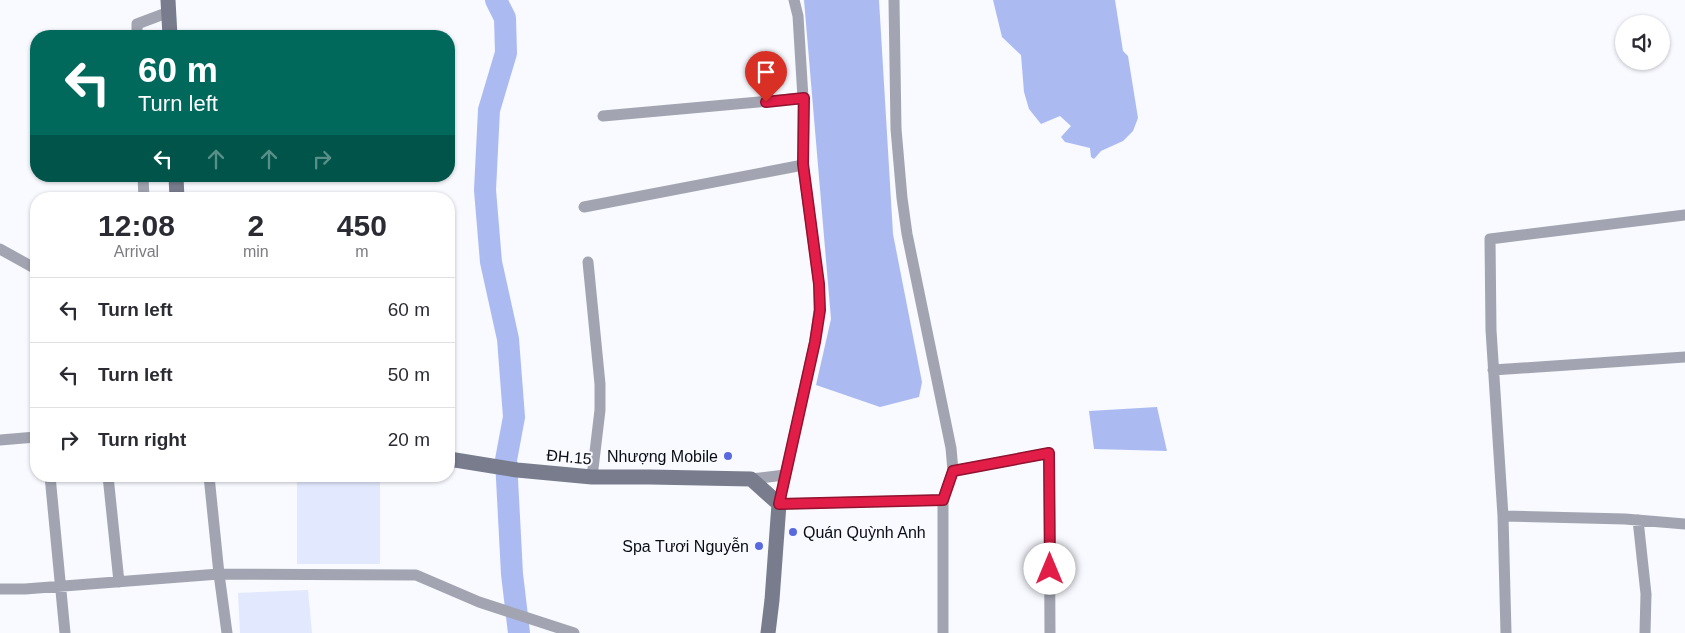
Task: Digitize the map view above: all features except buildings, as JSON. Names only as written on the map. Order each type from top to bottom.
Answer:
[{"type":"main road","points":[[169,6],[170,30]]},
{"type":"main road","name":"ĐH.15","points":[[455,460],[517,470],[592,477],[751,479]]},
{"type":"main road","points":[[751,479],[779,504],[768,633]]},
{"type":"street","points":[[794,0],[798,16],[804,98],[803,164],[819,284],[820,310],[815,342],[779,504],[943,500]]},
{"type":"street","points":[[894,0],[896,129],[902,198],[907,234],[948,429],[953,471],[943,500],[943,633]]},
{"type":"street","points":[[137,30],[137,24],[169,6]]},
{"type":"street","points":[[603,116],[804,98]]},
{"type":"street","points":[[584,207],[803,164]]},
{"type":"street","points":[[1506,633],[1503,516],[1491,330],[1490,239],[1685,215]]},
{"type":"street","points":[[0,249],[30,266]]},
{"type":"street","points":[[588,262],[600,384],[600,410],[592,477]]},
{"type":"street","points":[[1493,370],[1685,357]]},
{"type":"street","points":[[0,440],[30,438]]},
{"type":"street","points":[[953,471],[1049,453],[1050,633]]},
{"type":"street","points":[[751,479],[785,475]]},
{"type":"street","points":[[51,482],[65,633]]},
{"type":"street","points":[[109,482],[119,582]]},
{"type":"street","points":[[210,482],[227,633]]},
{"type":"street","points":[[1503,516],[1638,520],[1685,524]]},
{"type":"street","points":[[1638,520],[1646,594],[1645,633]]},
{"type":"street","points":[[0,589],[219,574],[416,575],[479,602],[574,633]]},
{"type":"shaded area","points":[[297,482],[380,482],[380,564],[297,564]]},
{"type":"shaded area","points":[[308,590],[312,633],[240,633],[238,593]]},
{"type":"water","points":[[804,0],[879,0],[893,234],[922,382],[919,397],[880,407],[816,385],[831,319]]},
{"type":"water","points":[[993,0],[1115,0],[1123,51],[1128,56],[1138,118],[1133,131],[1123,141],[1101,151],[1094,159],[1091,157],[1090,148],[1065,142],[1061,137],[1071,126],[1060,116],[1041,124],[1029,109],[1024,92],[1021,55],[1002,37]]},
{"type":"water","points":[[1157,407],[1167,451],[1094,449],[1089,411]]},
{"type":"waterway","points":[[496,0],[505,18],[506,53],[489,110],[485,190],[491,262],[508,339],[514,417],[506,460],[512,574],[519,633]]},
{"type":"place","name":"Nhượng Mobile","points":[[728,456]]},
{"type":"place","name":"Quán Quỳnh Anh","points":[[793,532]]},
{"type":"place","name":"Spa Tươi Nguyễn","points":[[759,546]]},
{"type":"route","points":[[766,102],[804,98],[803,164],[819,284],[820,310],[815,342],[779,504],[943,500],[953,471],[1049,453],[1050,569]]}]
